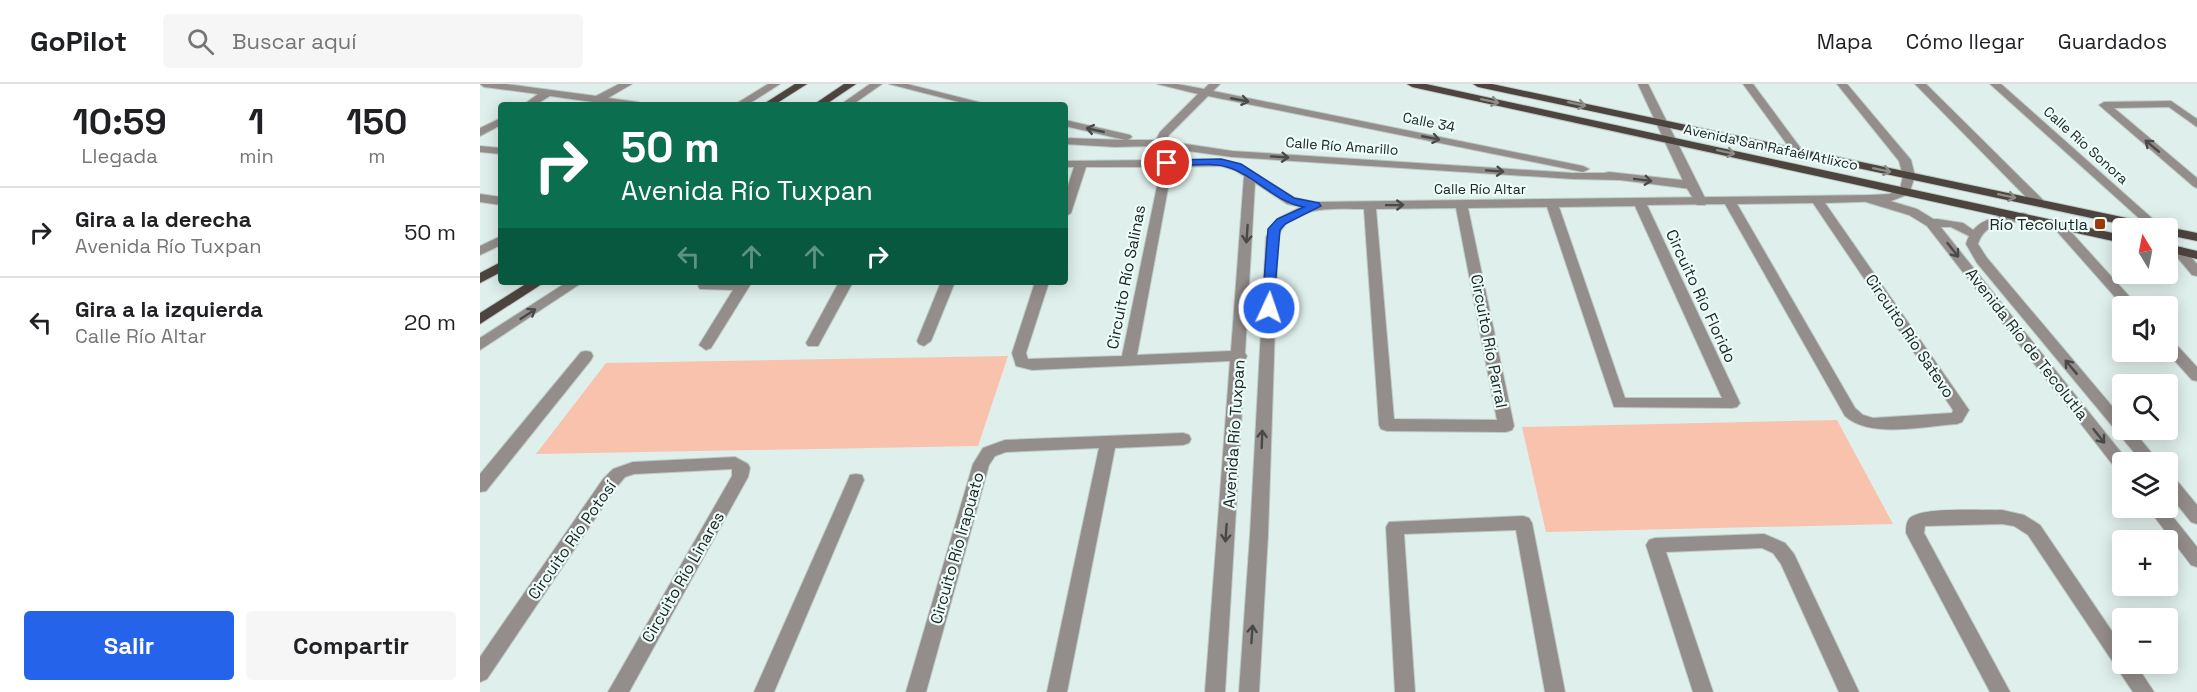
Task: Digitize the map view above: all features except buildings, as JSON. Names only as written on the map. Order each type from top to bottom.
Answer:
[{"type":"main road","points":[[772,102],[802,84]]},
{"type":"main road","points":[[823,102],[851,84]]},
{"type":"main road","name":"Avenida San Rafaél Atlixco","points":[[1412,84],[2112,237]]},
{"type":"main road","name":"Avenida San Rafaél Atlixco","points":[[1478,84],[2112,219]]},
{"type":"main road","points":[[2178,233],[2197,237]]},
{"type":"main road","points":[[2178,251],[2197,255]]},
{"type":"main road","points":[[480,279],[498,268]]},
{"type":"main road","points":[[480,318],[533,285]]},
{"type":"street","points":[[482,84],[606,102],[627,84]]},
{"type":"street","points":[[744,102],[775,84]]},
{"type":"street","points":[[850,102],[877,84]]},
{"type":"street","points":[[894,84],[972,102]]},
{"type":"street","name":"Calle 34","points":[[1162,84],[1618,177],[1690,185]]},
{"type":"street","points":[[1147,163],[1153,143],[1215,84]]},
{"type":"street","points":[[1643,84],[1690,185],[1701,202]]},
{"type":"street","points":[[1748,84],[1798,152]]},
{"type":"street","points":[[1842,84],[1905,160],[1909,176],[1905,191]]},
{"type":"street","points":[[1920,84],[2039,203]]},
{"type":"street","name":"Calle Río Sonora","points":[[1995,84],[2145,218]]},
{"type":"street","points":[[533,102],[548,93]]},
{"type":"street","points":[[2197,124],[2171,104],[2104,105],[2197,184]]},
{"type":"street","points":[[480,133],[498,123]]},
{"type":"street","points":[[1068,124],[1153,143],[1167,163]]},
{"type":"street","name":"Calle Río Amarillo","points":[[1068,141],[1115,144],[1153,143],[1244,155],[1618,177]]},
{"type":"street","points":[[480,149],[498,151]]},
{"type":"street","name":"Circuito Río Salinas","points":[[1128,362],[1167,163]]},
{"type":"street","name":"Calle Río Altar","points":[[1068,164],[1221,163],[1238,167],[1291,201],[1315,206],[1870,199],[1891,197],[1905,191]]},
{"type":"street","points":[[1068,204],[1081,164]]},
{"type":"street","name":"Avenida Río Tuxpan","points":[[1215,692],[1240,356],[1250,176]]},
{"type":"street","points":[[480,198],[498,201]]},
{"type":"street","name":"Avenida Río de Tecolutla","points":[[1870,199],[1913,212],[1931,223],[2112,452]]},
{"type":"street","name":"Circuito Río Satevo","points":[[1729,201],[1850,412],[1858,419],[1873,424],[1957,418],[1961,410],[1817,200]]},
{"type":"street","name":"Circuito Río Florido","points":[[1552,204],[1619,403],[1732,403],[1640,203]]},
{"type":"street","name":"Circuito Río Parral","points":[[1370,205],[1387,425],[1506,426],[1461,204]]},
{"type":"street","name":"Avenida Río Tuxpan","points":[[1248,692],[1259,536],[1272,237],[1274,229],[1281,221],[1315,206]]},
{"type":"street","points":[[1973,234],[1981,226],[2023,217]]},
{"type":"street","name":"Avenida Río de Tecolutla","points":[[1931,223],[1946,222],[1963,226],[1973,234],[1972,244],[1982,260],[2112,416]]},
{"type":"street","points":[[2058,225],[2123,296]]},
{"type":"street","points":[[481,250],[498,242]]},
{"type":"street","points":[[2178,255],[2197,272]]},
{"type":"street","points":[[480,345],[571,285]]},
{"type":"street","points":[[705,286],[724,285]]},
{"type":"street","points":[[706,345],[743,285]]},
{"type":"street","points":[[813,343],[844,285]]},
{"type":"street","points":[[924,341],[947,285]]},
{"type":"street","name":"Circuito Río Salinas","points":[[1041,285],[1019,353],[1021,362],[1032,365],[1240,356]]},
{"type":"street","points":[[2178,355],[2197,376]]},
{"type":"street","points":[[480,486],[486,471],[586,356]]},
{"type":"street","name":"Circuito Río Irapuato","points":[[916,692],[981,464],[989,452],[1005,446],[1183,439]]},
{"type":"street","name":"Avenida Río de Tecolutla","points":[[2132,440],[2143,452]]},
{"type":"street","points":[[1057,692],[1108,442]]},
{"type":"street","name":"Circuito Río Potosí","points":[[480,673],[609,483],[619,473],[633,468],[735,463]]},
{"type":"street","name":"Circuito Río Linares","points":[[618,692],[740,477],[742,468],[735,463]]},
{"type":"street","points":[[764,692],[856,480]]},
{"type":"street","points":[[2178,494],[2197,517]]},
{"type":"street","points":[[2000,692],[1915,533],[1915,524],[1922,519],[2002,517],[2018,520],[2034,530],[2112,646]]},
{"type":"street","points":[[2164,518],[2197,560]]},
{"type":"street","points":[[1405,692],[1395,527],[1523,523],[1555,692]]},
{"type":"street","points":[[1703,692],[1655,545],[1764,541],[1779,548],[1788,559],[1849,692]]},
{"type":"street","points":[[2131,674],[2144,692]]},
{"type":"shaded area","points":[[1008,356],[978,446],[536,454],[606,363]]},
{"type":"shaded area","points":[[1837,420],[1893,524],[1546,532],[1522,427]]},
{"type":"place","name":"Río Tecolutla","points":[[2100,224]]},
{"type":"route","points":[[1167,163],[1221,163],[1238,167],[1291,201],[1315,206],[1281,221],[1274,229],[1269,308]]}]
